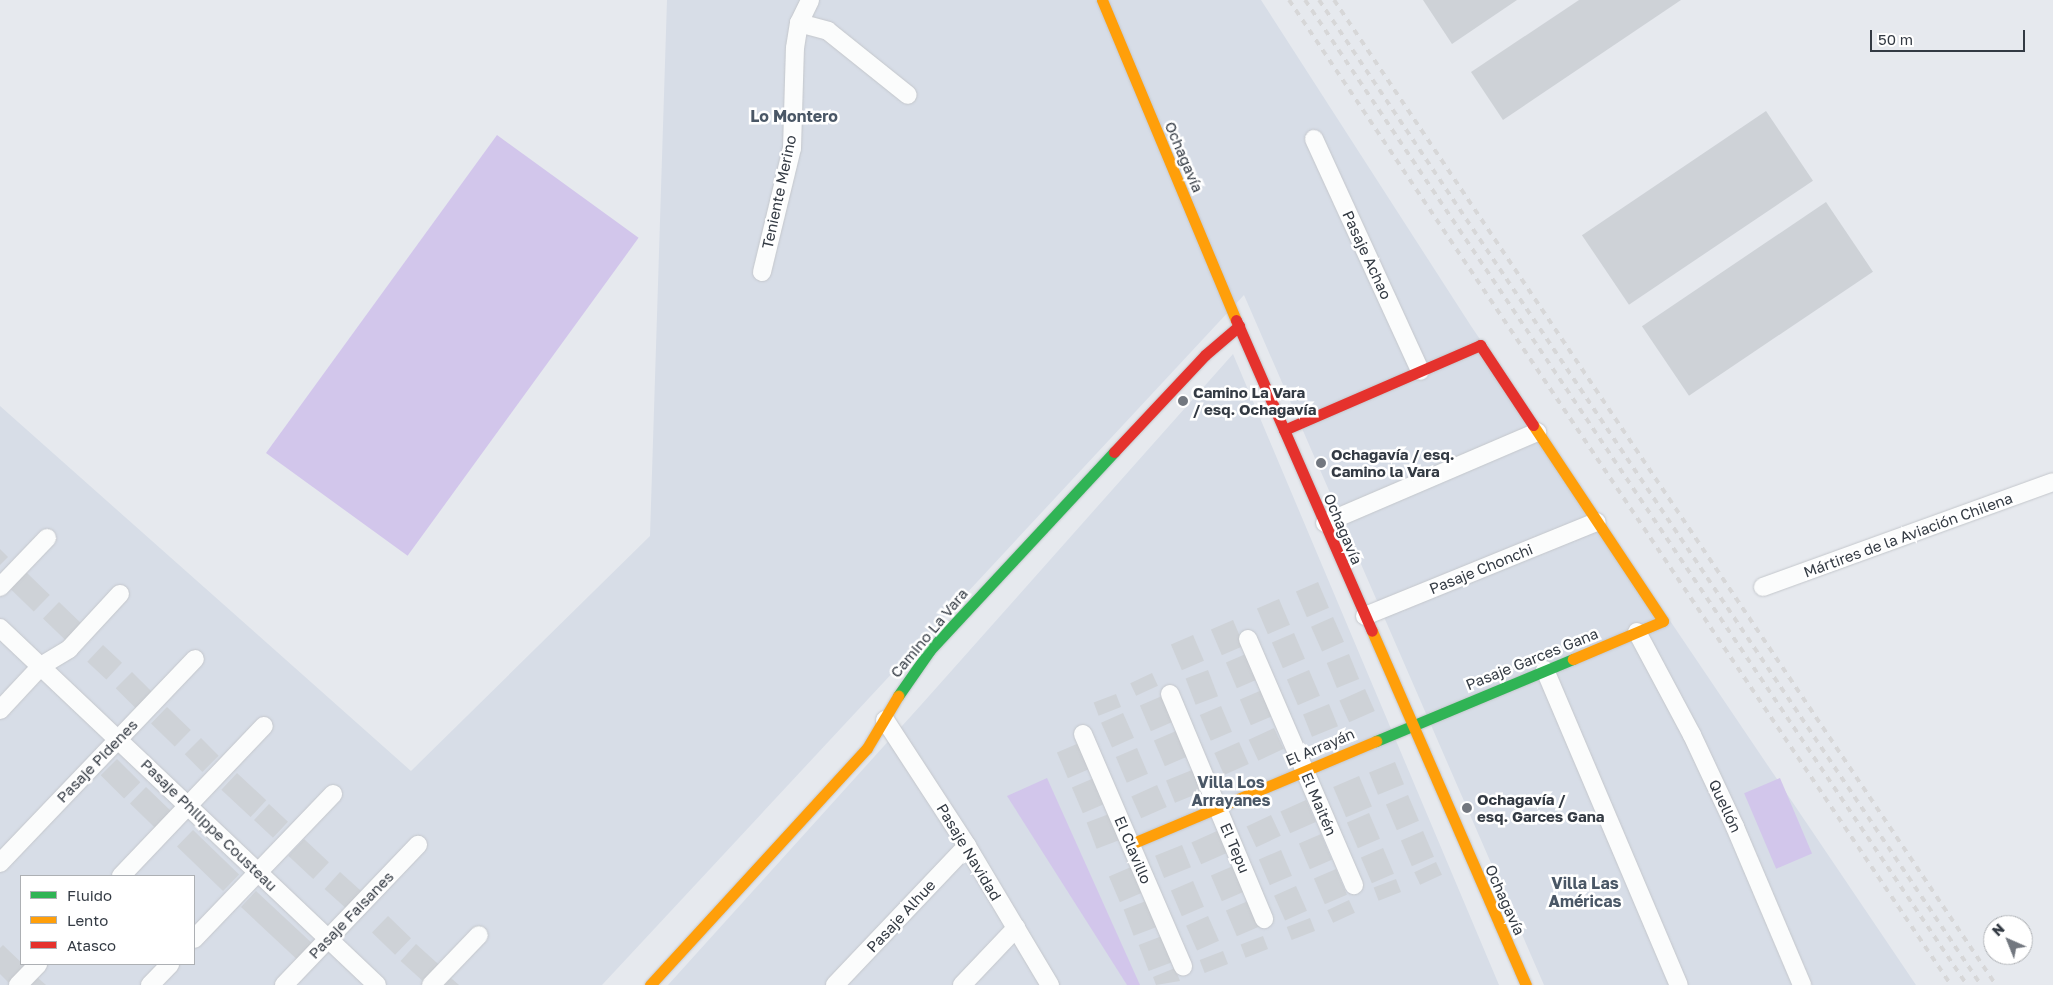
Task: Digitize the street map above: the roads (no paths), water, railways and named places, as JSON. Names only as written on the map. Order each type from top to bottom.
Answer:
[{"type":"street","name":"Teniente Merino","points":[[762,272],[792,148],[795,48],[799,23],[810,0]]},
{"type":"street","name":"Ochagavía","points":[[1102,0],[1239,326],[1526,985]]},
{"type":"street","points":[[799,23],[828,31],[908,94]]},
{"type":"street","name":"Pasaje Achao","points":[[1314,139],[1420,371]]},
{"type":"street","name":"Camino La Vara","points":[[650,985],[658,974],[861,755],[885,720],[906,680],[930,650],[1205,354],[1239,326]]},
{"type":"street","points":[[1284,430],[1480,345],[1597,522]]},
{"type":"street","points":[[1324,523],[1537,432]]},
{"type":"street","name":"Mártires de la Aviación Chilena","points":[[1763,588],[2053,482]]},
{"type":"street","name":"Pasaje Chonchi","points":[[1365,616],[1597,522]]},
{"type":"street","name":"Pasaje Garces Gana","points":[[1412,725],[1663,621],[1597,522]]},
{"type":"street","points":[[0,588],[47,538]]},
{"type":"street","points":[[0,710],[42,666],[63,655],[120,594]]},
{"type":"street","name":"Pasaje Philippe Cousteau","points":[[0,628],[377,985]]},
{"type":"street","name":"Quellón","points":[[1637,632],[1692,735],[1736,827],[1802,985]]},
{"type":"street","name":"El Maitén","points":[[1248,639],[1354,885]]},
{"type":"street","name":"Pasaje Pidenes","points":[[0,863],[195,659]]},
{"type":"street","points":[[1545,670],[1679,985]]},
{"type":"street","name":"El Tepu","points":[[1170,694],[1264,919]]},
{"type":"street","name":"Pasaje Navidad","points":[[885,720],[967,846],[1050,985]]},
{"type":"street","name":"El Arrayán","points":[[1131,844],[1412,725]]},
{"type":"street","points":[[122,875],[264,726]]},
{"type":"street","name":"El Clavillo","points":[[1083,734],[1183,966]]},
{"type":"street","points":[[195,938],[333,794]]},
{"type":"street","name":"Pasaje Faisanes","points":[[284,985],[418,845]]},
{"type":"street","name":"Pasaje Alhue","points":[[836,985],[967,846]]},
{"type":"street","points":[[962,985],[1016,928]]},
{"type":"street","points":[[431,985],[479,935]]},
{"type":"street","points":[[18,985],[37,965]]},
{"type":"street","points":[[150,985],[169,965]]},
{"type":"street","name":"Camino La Vara","points":[[641,985],[658,974]]},
{"type":"railway","points":[[1289,0],[1951,985]]},
{"type":"railway","points":[[1305,0],[1967,985]]},
{"type":"railway","points":[[1319,0],[1981,985]]},
{"type":"railway","points":[[1334,0],[1996,985]]},
{"type":"place","name":"Camino La Vara / esq. Ochagavía","points":[[1183,401]]},
{"type":"place","name":"Ochagavía / esq. Camino la Vara","points":[[1321,463]]},
{"type":"place","name":"Ochagavía / esq. Garces Gana","points":[[1467,808]]},
{"type":"district","name":"Lo Montero","points":[[794,116]]},
{"type":"district","name":"Villa Los Arrayanes","points":[[1231,791]]},
{"type":"district","name":"Villa Las Américas","points":[[1585,892]]}]
